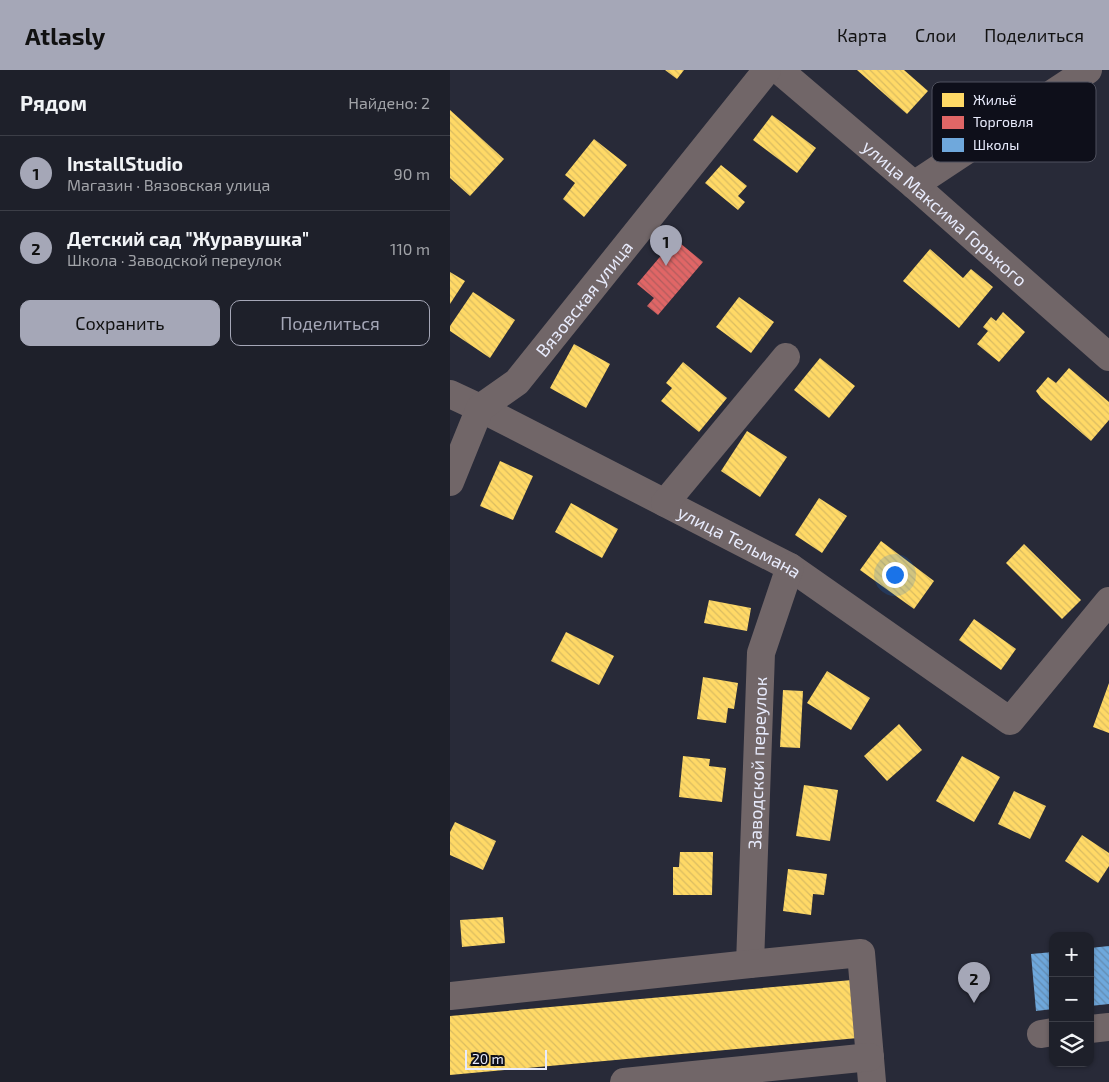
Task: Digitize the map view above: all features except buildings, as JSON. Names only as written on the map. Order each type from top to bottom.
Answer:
[{"type":"street","name":"Вязовская улица","points":[[480,408],[517,382],[767,70]]},
{"type":"street","name":"улица Максима Горького","points":[[779,70],[914,185],[1109,357]]},
{"type":"street","points":[[1070,82],[1088,70]]},
{"type":"street","points":[[914,185],[949,162]]},
{"type":"street","points":[[665,503],[786,357]]},
{"type":"street","name":"улица Тельмана","points":[[450,394],[790,567],[1010,721],[1109,601]]},
{"type":"street","points":[[450,482],[480,408]]},
{"type":"street","name":"Заводской переулок","points":[[750,964],[761,653],[790,567]]},
{"type":"street","points":[[450,996],[861,954],[871,1070],[624,1082]]},
{"type":"street","points":[[1094,1029],[1109,1027]]},
{"type":"place","name":"InstallStudio","points":[[666,266]]},
{"type":"place","name":"Детский сад \"Журавушка\"","points":[[974,1003]]}]
